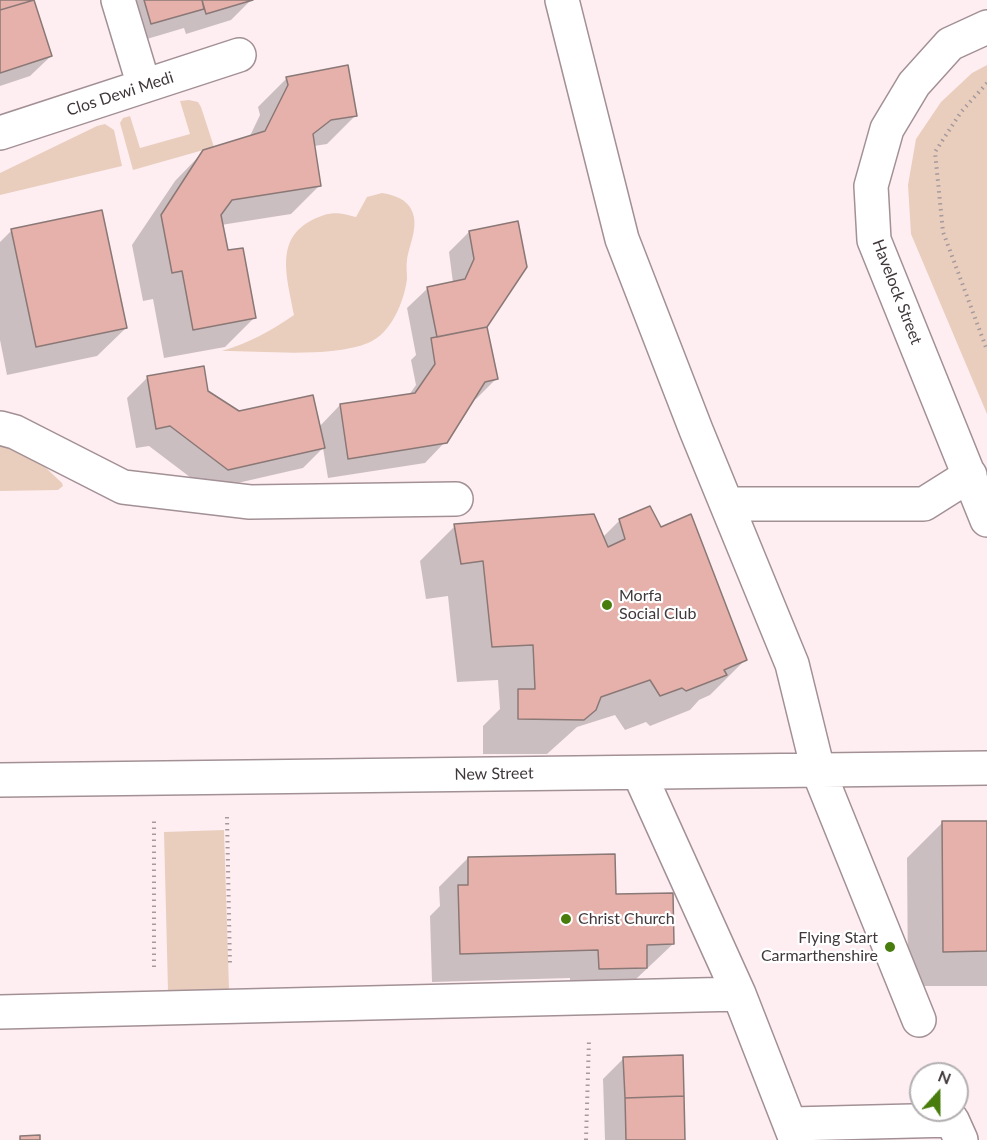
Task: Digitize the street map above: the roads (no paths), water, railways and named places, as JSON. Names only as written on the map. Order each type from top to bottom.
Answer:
[{"type":"street","points":[[118,0],[144,86]]},
{"type":"street","points":[[562,0],[622,239],[792,664],[818,770],[919,1020]]},
{"type":"street","name":"Havelock Street","points":[[987,27],[950,44],[914,84],[887,129],[871,186],[874,240],[987,520]]},
{"type":"street","name":"Clos Dewi Medi","points":[[0,133],[239,55]]},
{"type":"street","points":[[0,428],[15,432],[123,487],[250,502],[456,500]]},
{"type":"street","points":[[727,504],[924,504],[970,475]]},
{"type":"street","name":"New Street","points":[[0,780],[987,768]]},
{"type":"street","points":[[639,772],[739,994],[794,1132],[952,1120],[961,1140]]},
{"type":"street","points":[[0,1012],[739,994]]},
{"type":"place","name":"Morfa Social Club","points":[[607,605]]},
{"type":"place","name":"Christ Church","points":[[566,919]]},
{"type":"place","name":"Flying Start Carmarthenshire","points":[[890,947]]}]
